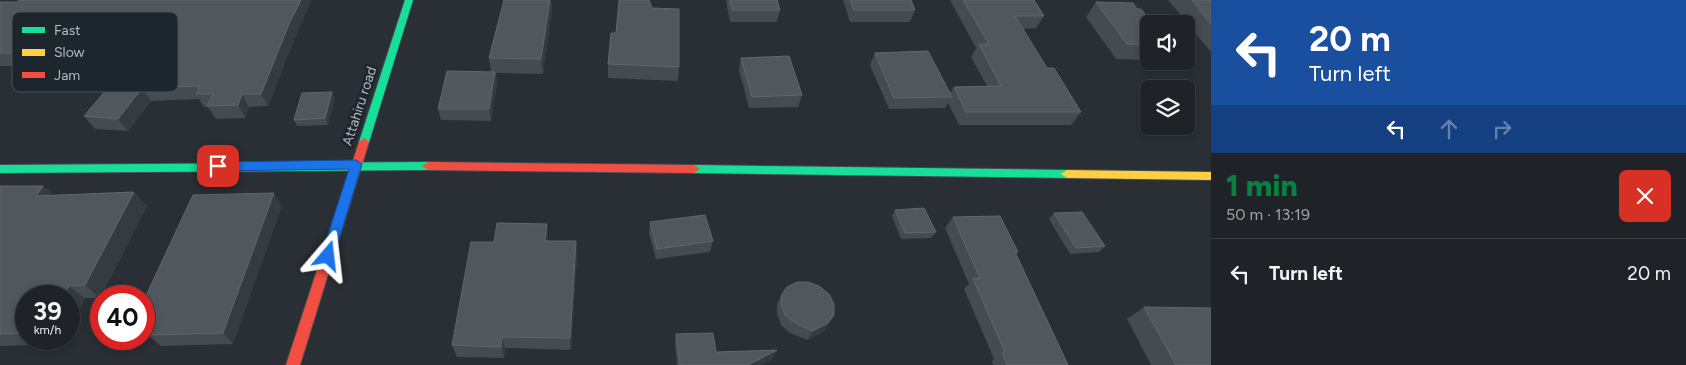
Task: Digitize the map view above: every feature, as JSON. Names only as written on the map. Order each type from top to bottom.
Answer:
[{"type":"street","name":"Attahiru road","points":[[293,365],[409,0]]},
{"type":"street","points":[[0,170],[356,164],[1211,176]]},
{"type":"building","points":[[19,0],[301,0],[289,24],[261,94],[242,94],[238,105],[207,106],[213,94],[196,94],[200,86],[178,87],[178,12],[12,12],[12,53],[0,53],[0,2],[17,2]]},
{"type":"building","points":[[504,0],[550,0],[541,59],[489,58]]},
{"type":"building","points":[[619,0],[649,0],[652,8],[679,9],[679,67],[608,64],[611,33],[616,33]]},
{"type":"building","points":[[730,0],[777,0],[780,10],[732,10]]},
{"type":"building","points":[[850,0],[911,0],[915,10],[854,10]]},
{"type":"building","points":[[963,0],[1034,0],[1044,16],[1015,16],[1047,68],[1054,68],[1081,112],[966,112],[954,87],[1001,86],[979,44],[989,44]]},
{"type":"building","points":[[1192,0],[1211,0],[1211,24],[1199,10],[1201,10]]},
{"type":"building","points":[[1096,2],[1133,3],[1137,9],[1141,9],[1146,15],[1140,15],[1140,45],[1127,44]]},
{"type":"building","points":[[928,51],[952,97],[894,98],[875,53]]},
{"type":"building","points":[[789,56],[802,95],[752,97],[741,58]]},
{"type":"building","points":[[447,71],[495,72],[489,109],[438,109]]},
{"type":"building","points":[[104,92],[139,92],[118,119],[84,116]]},
{"type":"building","points":[[332,92],[325,118],[294,120],[302,93]]},
{"type":"building","points":[[0,186],[43,186],[36,196],[134,192],[85,285],[15,285],[15,333],[0,334]]},
{"type":"building","points":[[274,193],[223,333],[155,335],[155,319],[158,312],[155,312],[155,285],[151,285],[193,195]]},
{"type":"building","points":[[924,208],[936,232],[905,233],[895,210]]},
{"type":"building","points":[[1082,212],[1105,246],[1076,248],[1054,213]]},
{"type":"building","points":[[705,215],[713,241],[657,249],[650,222]]},
{"type":"building","points":[[1000,216],[1068,365],[1007,365],[1002,352],[1005,352],[973,279],[980,278],[953,217]]},
{"type":"building","points":[[497,223],[547,224],[545,241],[576,241],[570,338],[502,337],[501,347],[452,345],[471,242],[494,242]]},
{"type":"building","points":[[797,282],[808,282],[819,286],[829,294],[834,304],[834,315],[828,323],[813,331],[795,323],[785,315],[781,305],[782,294],[787,287]]},
{"type":"building","points":[[1144,307],[1211,308],[1211,365],[1176,365]]},
{"type":"building","points":[[713,333],[716,352],[777,350],[748,365],[680,365],[676,334]]},
{"type":"traffic: fast","points":[[364,142],[409,0]]},
{"type":"traffic: fast","points":[[0,169],[428,166]]},
{"type":"traffic: fast","points":[[694,169],[1067,174]]},
{"type":"traffic: slow","points":[[1067,174],[1211,176]]},
{"type":"traffic: jam","points":[[293,365],[364,142]]},
{"type":"traffic: jam","points":[[428,166],[694,169]]},
{"type":"route","points":[[218,166],[356,164],[328,256]]}]
